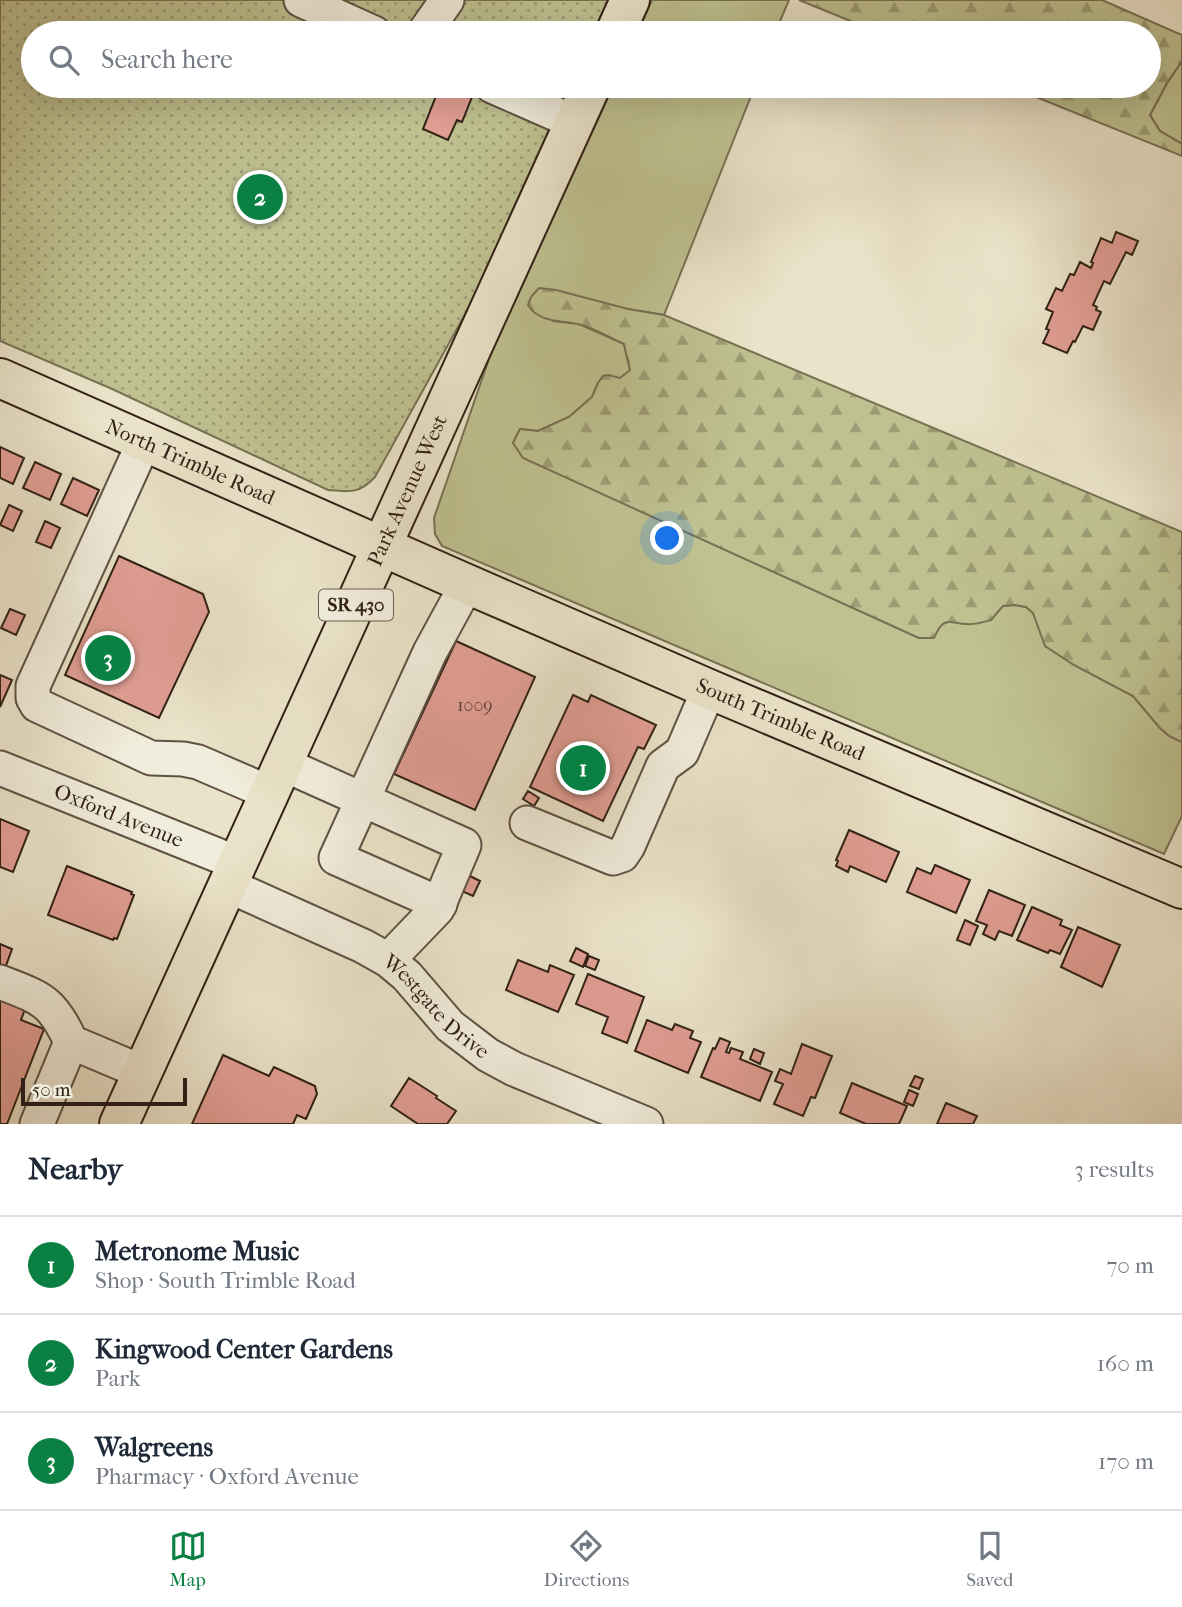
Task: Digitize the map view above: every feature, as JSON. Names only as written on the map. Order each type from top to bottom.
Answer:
[{"type":"main road","points":[[620,21],[630,0]]},
{"type":"main road","name":"Park Avenue West","points":[[119,1124],[585,98]]},
{"type":"main road","name":"North Trimble Road","points":[[0,377],[382,546]]},
{"type":"main road","name":"South Trimble Road","points":[[382,546],[709,689],[1182,889]]},
{"type":"street","points":[[301,0],[347,21]]},
{"type":"street","points":[[432,21],[447,0]]},
{"type":"street","points":[[519,98],[574,122]]},
{"type":"street","points":[[144,442],[33,686],[33,698],[37,705],[151,758],[184,759],[362,799],[463,844],[465,847],[437,909],[387,960]]},
{"type":"street","points":[[440,904],[335,858],[430,652],[467,584]]},
{"type":"street","points":[[527,823],[612,858],[622,855],[663,766],[682,752],[709,689]]},
{"type":"street","name":"Oxford Avenue","points":[[0,768],[232,874]]},
{"type":"street","name":"Westgate Drive","points":[[232,874],[387,960],[407,976],[450,1027],[488,1055],[514,1069],[646,1124]]},
{"type":"street","points":[[0,982],[36,996],[48,1005],[61,1019],[71,1042],[142,1072]]},
{"type":"street","points":[[37,1124],[71,1042]]},
{"type":"green space","points":[[0,0],[608,0],[598,21],[21,21],[21,98],[564,98],[469,307],[375,477],[359,489],[328,490],[110,388],[0,341]]},
{"type":"green space","points":[[652,0],[789,0],[780,21],[642,21]]},
{"type":"green space","points":[[799,0],[1102,0],[1150,21],[851,21]]},
{"type":"green space","points":[[1161,26],[1182,35],[1182,61],[1161,94]]},
{"type":"green space","points":[[1182,61],[1182,144],[1160,131],[1150,115]]},
{"type":"green space","points":[[608,98],[750,98],[664,315],[628,309],[552,321],[579,324],[624,344],[630,371],[620,379],[609,375],[598,383],[592,397],[569,417],[538,431],[520,429],[513,443],[524,458],[919,638],[948,622],[969,624],[1002,606],[1026,607],[1033,613],[1046,646],[1074,665],[1133,696],[1160,728],[1182,742],[1182,816],[1164,854],[442,546],[435,534],[434,518],[490,356]]},
{"type":"green space","points":[[1039,98],[1159,98],[1150,115],[1160,131],[1182,144],[1182,156]]},
{"type":"green space","points":[[539,288],[664,315],[1182,532],[1182,742],[1160,728],[1133,696],[1074,665],[1045,646],[1033,613],[1026,607],[1003,606],[991,620],[979,623],[947,622],[941,626],[934,638],[919,638],[523,458],[513,443],[520,429],[538,431],[569,417],[592,397],[603,376],[620,378],[630,370],[624,344],[590,328],[544,318],[533,311],[528,305]]},
{"type":"building","points":[[435,98],[472,98],[462,122],[457,120],[448,140],[423,129]]},
{"type":"building","points":[[1116,232],[1138,241],[1132,255],[1126,252],[1110,284],[1104,281],[1093,305],[1101,312],[1093,330],[1083,326],[1067,353],[1043,343],[1053,312],[1046,309],[1056,288],[1062,291],[1070,274],[1074,275],[1080,262],[1091,268],[1101,238],[1112,243]]},
{"type":"building","points":[[0,447],[24,458],[13,484],[0,478]]},
{"type":"building","points":[[35,462],[61,474],[50,500],[23,488]]},
{"type":"building","points":[[73,478],[99,490],[87,516],[61,504]]},
{"type":"building","points":[[9,505],[22,511],[13,531],[0,525]]},
{"type":"building","points":[[45,521],[60,528],[51,548],[36,542]]},
{"type":"building","points":[[119,556],[203,594],[209,612],[159,718],[65,675]]},
{"type":"building","points":[[10,609],[25,615],[16,635],[1,628]]},
{"type":"building","points":[[456,641],[535,677],[475,810],[394,774]]},
{"type":"building","points":[[0,675],[12,680],[0,707]]},
{"type":"building","points":[[573,695],[588,702],[591,695],[656,725],[644,749],[638,747],[603,821],[530,787]]},
{"type":"building","points":[[528,791],[539,798],[534,806],[523,799]]},
{"type":"building","points":[[0,819],[29,831],[13,872],[0,867]]},
{"type":"building","points":[[849,830],[899,852],[886,882],[850,866],[848,872],[836,866]]},
{"type":"building","points":[[935,865],[970,880],[956,913],[907,892],[917,868],[931,874]]},
{"type":"building","points":[[67,866],[132,892],[134,895],[117,939],[113,940],[48,915]]},
{"type":"building","points":[[462,872],[480,881],[473,896],[455,888]]},
{"type":"building","points":[[989,890],[1025,905],[1012,936],[999,931],[995,940],[983,934],[987,925],[976,921]]},
{"type":"building","points":[[1032,907],[1062,920],[1060,925],[1072,930],[1060,954],[1050,950],[1048,953],[1017,940]]},
{"type":"building","points":[[965,920],[978,926],[970,945],[957,940]]},
{"type":"building","points":[[1078,927],[1120,945],[1102,987],[1061,967]]},
{"type":"building","points":[[0,944],[12,949],[3,974],[0,972]]},
{"type":"building","points":[[576,948],[588,954],[583,967],[570,961]]},
{"type":"building","points":[[589,956],[599,960],[595,970],[585,966]]},
{"type":"building","points":[[518,960],[548,972],[550,965],[574,975],[558,1012],[506,990]]},
{"type":"building","points":[[588,974],[644,997],[627,1043],[602,1033],[608,1017],[576,1004]]},
{"type":"building","points":[[0,990],[28,1001],[21,1020],[44,1029],[7,1124],[0,1124]]},
{"type":"building","points":[[647,1020],[672,1030],[675,1024],[693,1031],[690,1038],[701,1042],[688,1073],[635,1051]]},
{"type":"building","points":[[720,1038],[730,1042],[726,1052],[729,1053],[731,1048],[743,1052],[740,1059],[772,1072],[760,1101],[701,1077]]},
{"type":"building","points":[[802,1044],[832,1056],[815,1098],[811,1097],[803,1116],[774,1104],[783,1084],[775,1081],[780,1069],[791,1074]]},
{"type":"building","points":[[754,1049],[764,1053],[760,1064],[750,1059]]},
{"type":"building","points":[[223,1055],[269,1076],[274,1067],[315,1086],[317,1094],[306,1119],[297,1115],[293,1124],[192,1124]]},
{"type":"building","points":[[915,1076],[923,1079],[919,1089],[910,1086]]},
{"type":"building","points":[[409,1078],[456,1111],[447,1124],[418,1124],[391,1106]]},
{"type":"building","points":[[852,1083],[907,1106],[899,1124],[866,1124],[840,1113]]},
{"type":"building","points":[[909,1090],[918,1094],[913,1106],[904,1102]]},
{"type":"building","points":[[946,1103],[977,1116],[973,1124],[937,1124]]},
{"type":"place","name":"Kingwood Center Gardens","points":[[260,197]]},
{"type":"place","name":"Walgreens","points":[[108,658]]},
{"type":"place","name":"Metronome Music","points":[[583,768]]}]
